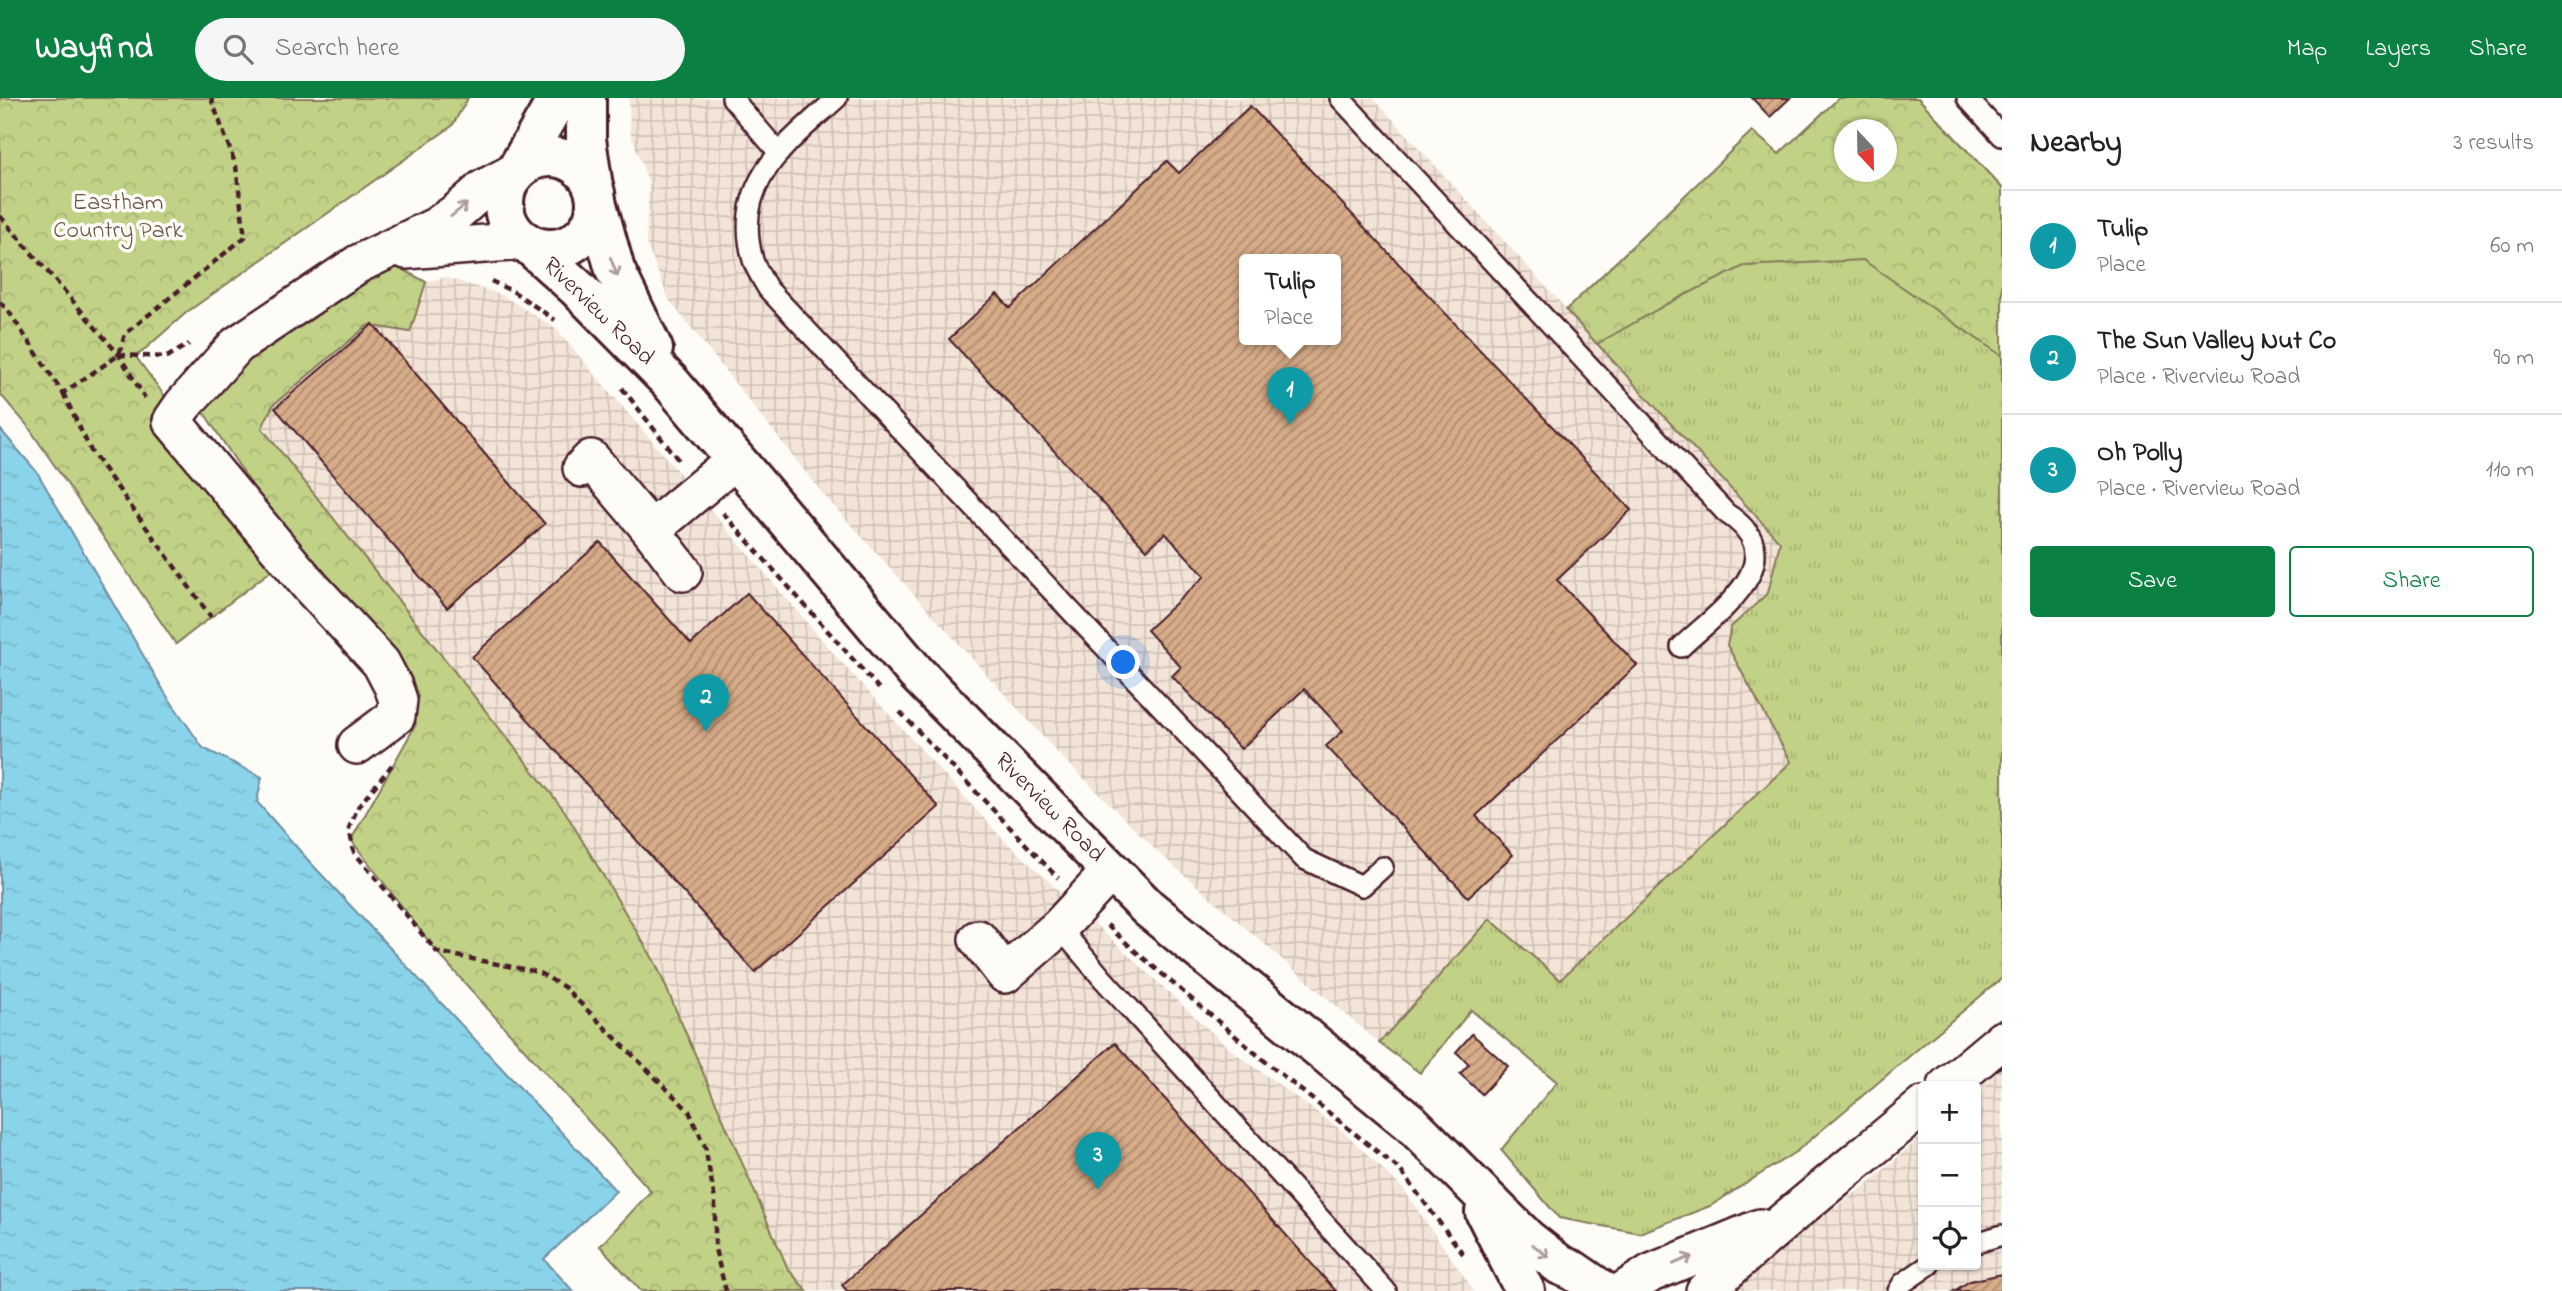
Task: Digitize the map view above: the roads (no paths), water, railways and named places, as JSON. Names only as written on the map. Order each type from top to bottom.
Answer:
[{"type":"street","points":[[357,745],[396,716],[398,700],[381,663],[310,586],[172,421],[237,345],[358,264],[447,219],[483,189],[516,172],[529,162],[544,157],[559,158],[573,163],[585,173],[594,194],[594,215],[588,228],[573,243],[553,249],[539,248],[525,242],[512,230],[503,201],[507,185],[516,172],[558,98]]},
{"type":"street","name":"Riverview Road","points":[[586,98],[584,116],[594,194],[615,270],[670,382]]},
{"type":"street","points":[[378,256],[434,247],[525,242]]},
{"type":"street","name":"Riverview Road","points":[[525,242],[577,288],[670,382],[916,673],[1147,908],[1411,1123],[1473,1188],[1538,1248],[1603,1291]]},
{"type":"street","points":[[582,468],[591,459],[683,572]]},
{"type":"street","points":[[651,530],[735,460]]},
{"type":"street","points":[[978,939],[1005,974],[1059,926],[1111,871]]},
{"type":"street","points":[[1953,1081],[2002,1040]]},
{"type":"street","points":[[1704,1291],[1787,1217],[1818,1195],[1918,1110]]},
{"type":"street","name":"Riverview Road","points":[[1473,1188],[1525,1291]]},
{"type":"street","points":[[1623,1291],[1651,1273],[1787,1217]]},
{"type":"lane","points":[[732,98],[779,153]]},
{"type":"lane","points":[[837,98],[779,153],[763,172],[751,201],[748,231],[754,262],[768,289],[1304,859],[1362,886],[1383,867]]},
{"type":"lane","points":[[1340,98],[1726,513],[1750,534],[1755,549],[1755,565],[1749,580],[1681,647]]},
{"type":"lane","points":[[1967,98],[2002,136]]},
{"type":"lane","points":[[1059,926],[1112,989],[1386,1291]]},
{"type":"lane","points":[[1981,1241],[2002,1235]]},
{"type":"lane","points":[[1898,1291],[1903,1283],[1922,1270]]},
{"type":"water","points":[[0,429],[37,472],[165,693],[203,748],[262,777],[257,802],[616,1191],[544,1259],[573,1291],[0,1291]]},
{"type":"place","name":"Tulip","points":[[1290,425]]},
{"type":"place","name":"The Sun Valley Nut Co","points":[[706,732]]},
{"type":"place","name":"Oh Polly","points":[[1098,1190]]},
{"type":"park label","name":"Eastham Country Park","points":[[118,217]]}]
